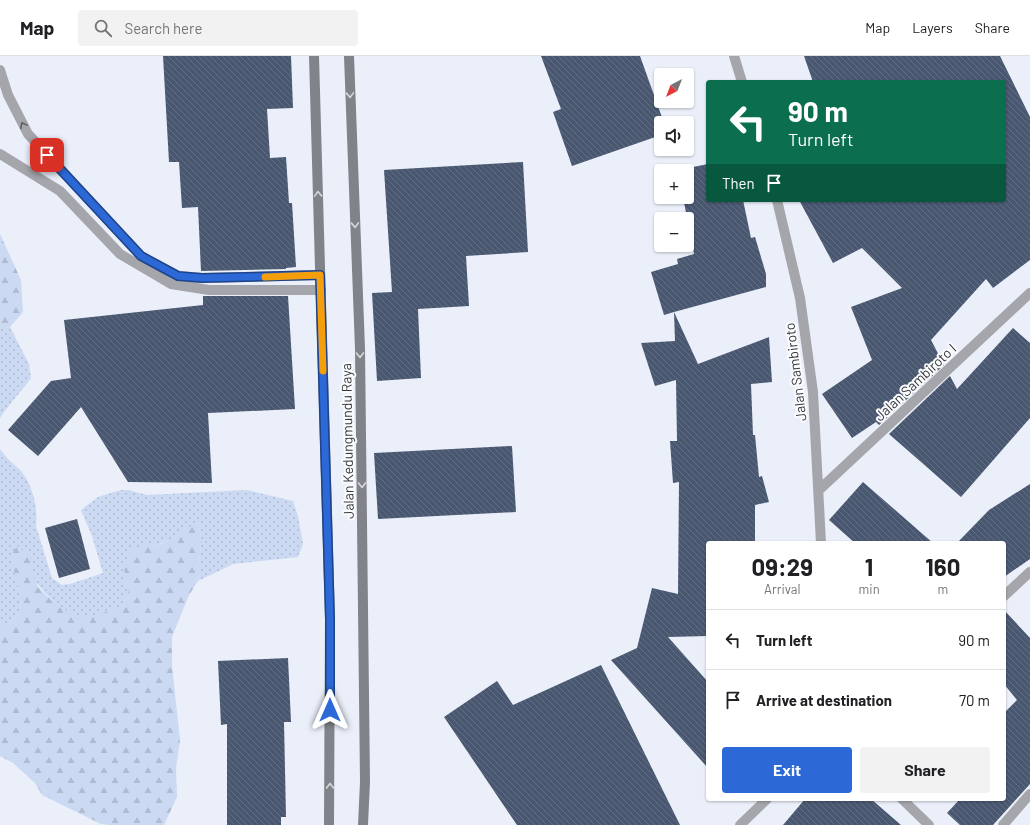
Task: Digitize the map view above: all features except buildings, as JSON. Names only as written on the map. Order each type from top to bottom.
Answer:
[{"type":"main road","name":"Jalan Kedungmundu Raya","points":[[314,56],[330,619],[329,825]]},
{"type":"main road","name":"Jalan Kedungmundu Raya","points":[[349,56],[360,349],[365,766],[363,825]]},
{"type":"street","points":[[734,56],[741,80]]},
{"type":"street","points":[[0,70],[8,95],[28,134],[141,256],[178,276],[202,278],[320,275]]},
{"type":"street","points":[[0,154],[60,191],[120,254],[171,284],[209,290],[321,290]]},
{"type":"street","name":"Jalan Sambiroto","points":[[777,202],[800,298],[813,392],[821,541]]},
{"type":"street","name":"Jalan Sambiroto I","points":[[819,490],[1030,293]]},
{"type":"street","points":[[1006,594],[1030,572]]},
{"type":"street","points":[[1003,825],[1030,794]]},
{"type":"street","points":[[740,825],[765,801]]},
{"type":"street","points":[[904,801],[929,825]]},
{"type":"green space","points":[[0,234],[21,280],[23,312],[10,327],[0,329]]},
{"type":"green space","points":[[10,327],[29,364],[31,378],[0,418],[0,329]]},
{"type":"green space","points":[[0,449],[22,472],[29,484],[34,498],[36,526],[52,578],[62,585],[70,584],[103,573],[92,536],[81,510],[98,497],[121,490],[128,490],[147,495],[247,490],[293,501],[298,516],[303,544],[298,557],[233,564],[198,581],[201,537],[198,523],[166,541],[157,544],[145,545],[124,578],[128,591],[123,606],[103,614],[84,618],[70,614],[46,594],[37,583],[22,600],[19,614],[9,624],[0,622]]},
{"type":"green space","points":[[198,523],[201,537],[198,581],[189,595],[172,637],[172,666],[180,740],[176,768],[177,797],[164,825],[101,824],[42,795],[35,783],[13,763],[0,756],[0,622],[9,624],[19,614],[22,600],[10,557],[17,546],[30,556],[34,576],[39,588],[50,599],[65,610],[79,617],[88,618],[123,606],[128,591],[124,578],[125,564],[130,550],[145,545],[160,544]]},
{"type":"slow traffic","points":[[265,277],[320,275],[323,371]]},
{"type":"route","points":[[47,155],[141,256],[178,276],[202,278],[320,275],[330,619],[330,710]]}]
